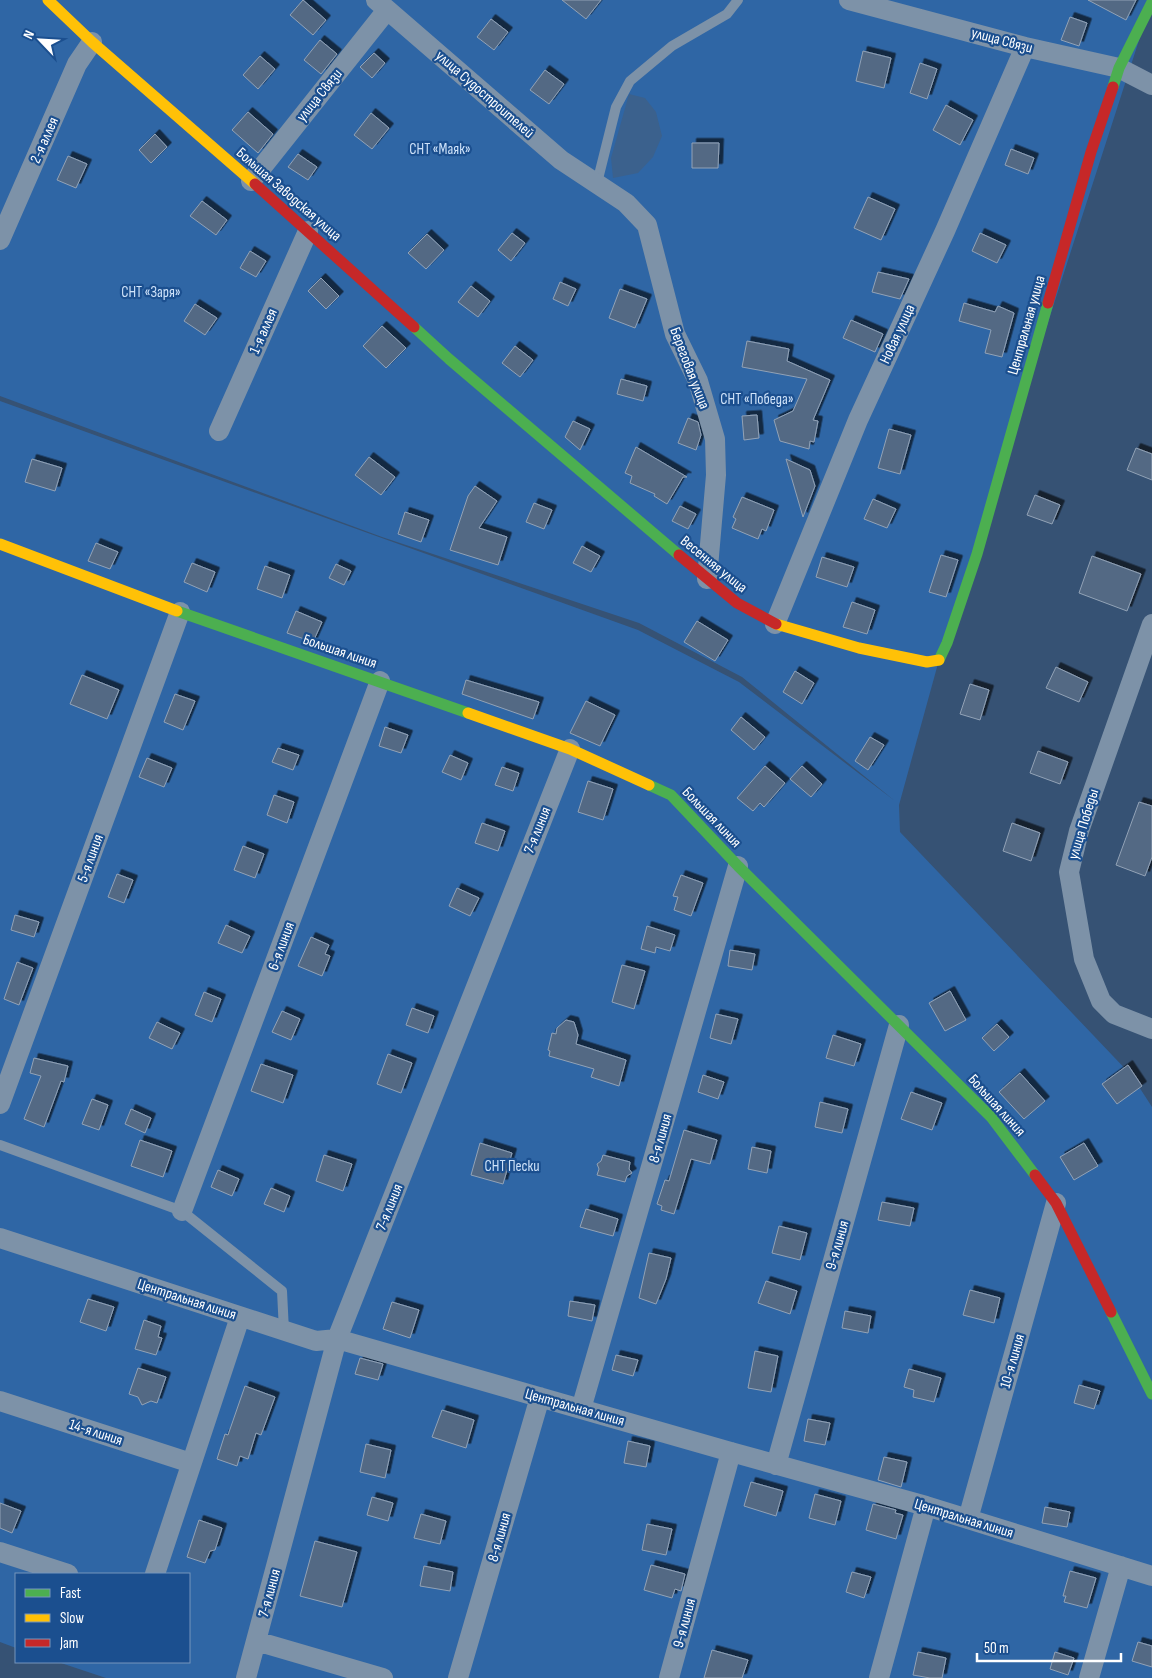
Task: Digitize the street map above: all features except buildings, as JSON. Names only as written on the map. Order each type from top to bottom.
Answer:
[{"type":"street","name":"Большая Заводская улица","points":[[48,0],[92,42],[510,411]]},
{"type":"street","name":"улица Связи","points":[[849,0],[892,5],[1025,47],[1119,68],[1152,85]]},
{"type":"street","name":"Центральная улица","points":[[939,660],[947,643],[977,554],[1091,152],[1119,68],[1152,2]]},
{"type":"street","name":"улица Судостроителей","points":[[382,5],[561,160],[597,184]]},
{"type":"street","name":"улица Связи","points":[[251,181],[382,5]]},
{"type":"street","name":"2-я аллея","points":[[0,240],[77,64],[92,42]]},
{"type":"street","name":"Новая улица","points":[[775,624],[858,420],[945,231],[1025,47]]},
{"type":"street","name":"Береговая улица","points":[[597,184],[626,203],[647,225],[675,334],[698,380],[715,438],[716,475],[707,579]]},
{"type":"street","name":"1-я аллея","points":[[218,431],[308,231]]},
{"type":"street","name":"Весенняя улица","points":[[510,411],[737,603],[775,624],[859,648],[927,662],[939,660]]},
{"type":"street","name":"Большая линия","points":[[0,544],[180,612],[570,749],[671,795],[738,866],[991,1117],[1056,1203],[1152,1394]]},
{"type":"street","name":"5-я линия","points":[[0,1104],[180,612]]},
{"type":"street","name":"улица Победы","points":[[1152,624],[1079,831],[1069,872],[1084,959],[1101,1001],[1114,1014],[1152,1028]]},
{"type":"street","name":"6-я линия","points":[[182,1211],[380,681]]},
{"type":"street","name":"7-я линия","points":[[246,1678],[337,1339],[570,749]]},
{"type":"street","name":"8-я линия","points":[[581,1409],[738,866]]},
{"type":"street","name":"9-я линия","points":[[776,1465],[899,1025]]},
{"type":"street","name":"10-я линия","points":[[968,1519],[1056,1203]]},
{"type":"street","name":"Центральная линия","points":[[0,1238],[316,1342],[337,1339],[926,1506],[1152,1576]]},
{"type":"street","points":[[155,1573],[240,1317]]},
{"type":"street","name":"8-я линия","points":[[458,1678],[540,1397]]},
{"type":"street","name":"14-я линия","points":[[0,1401],[191,1463]]},
{"type":"street","name":"9-я линия","points":[[669,1678],[731,1452]]},
{"type":"street","points":[[879,1678],[926,1506]]},
{"type":"street","points":[[0,1552],[65,1573]]},
{"type":"street","points":[[1089,1678],[1121,1566]]},
{"type":"street","points":[[256,1641],[383,1678]]},
{"type":"lane","points":[[597,184],[616,107],[630,82],[672,46],[727,14],[738,0]]},
{"type":"lane","points":[[0,1145],[182,1211],[282,1291],[284,1331]]},
{"type":"green space","name":"СНТ Пески","points":[[0,0],[1152,0],[939,660],[899,805],[900,832],[1132,1076],[1152,1107],[1152,1678],[106,1678],[61,1663],[190,1663],[190,1573],[15,1573],[15,1648],[0,1642],[0,401],[638,630],[739,682],[895,801],[742,677],[639,623],[382,537],[0,396]]},
{"type":"shaded area","points":[[629,94],[645,98],[656,112],[662,136],[653,157],[638,173],[613,178],[611,158]]},
{"type":"traffic: fast","points":[[1113,87],[1119,68],[1152,2]]},
{"type":"traffic: fast","points":[[939,660],[947,643],[977,554],[1048,303]]},
{"type":"traffic: fast","points":[[414,327],[679,555]]},
{"type":"traffic: fast","points":[[177,611],[468,713]]},
{"type":"traffic: fast","points":[[649,785],[671,795],[738,866],[991,1117],[1035,1175]]},
{"type":"traffic: fast","points":[[1111,1312],[1152,1394]]},
{"type":"traffic: slow","points":[[48,0],[92,42],[255,184]]},
{"type":"traffic: slow","points":[[0,544],[177,611]]},
{"type":"traffic: slow","points":[[776,624],[859,648],[927,662],[939,660]]},
{"type":"traffic: slow","points":[[468,713],[570,749],[649,785]]},
{"type":"traffic: jam","points":[[1048,303],[1091,152],[1113,87]]},
{"type":"traffic: jam","points":[[255,184],[414,327]]},
{"type":"traffic: jam","points":[[679,555],[737,603],[776,624]]},
{"type":"traffic: jam","points":[[1035,1175],[1056,1203],[1111,1312]]},
{"type":"park label","name":"СНТ «Маяк»","points":[[440,149]]},
{"type":"park label","name":"СНТ «Заря»","points":[[151,292]]},
{"type":"park label","name":"СНТ «Победа»","points":[[757,399]]}]
